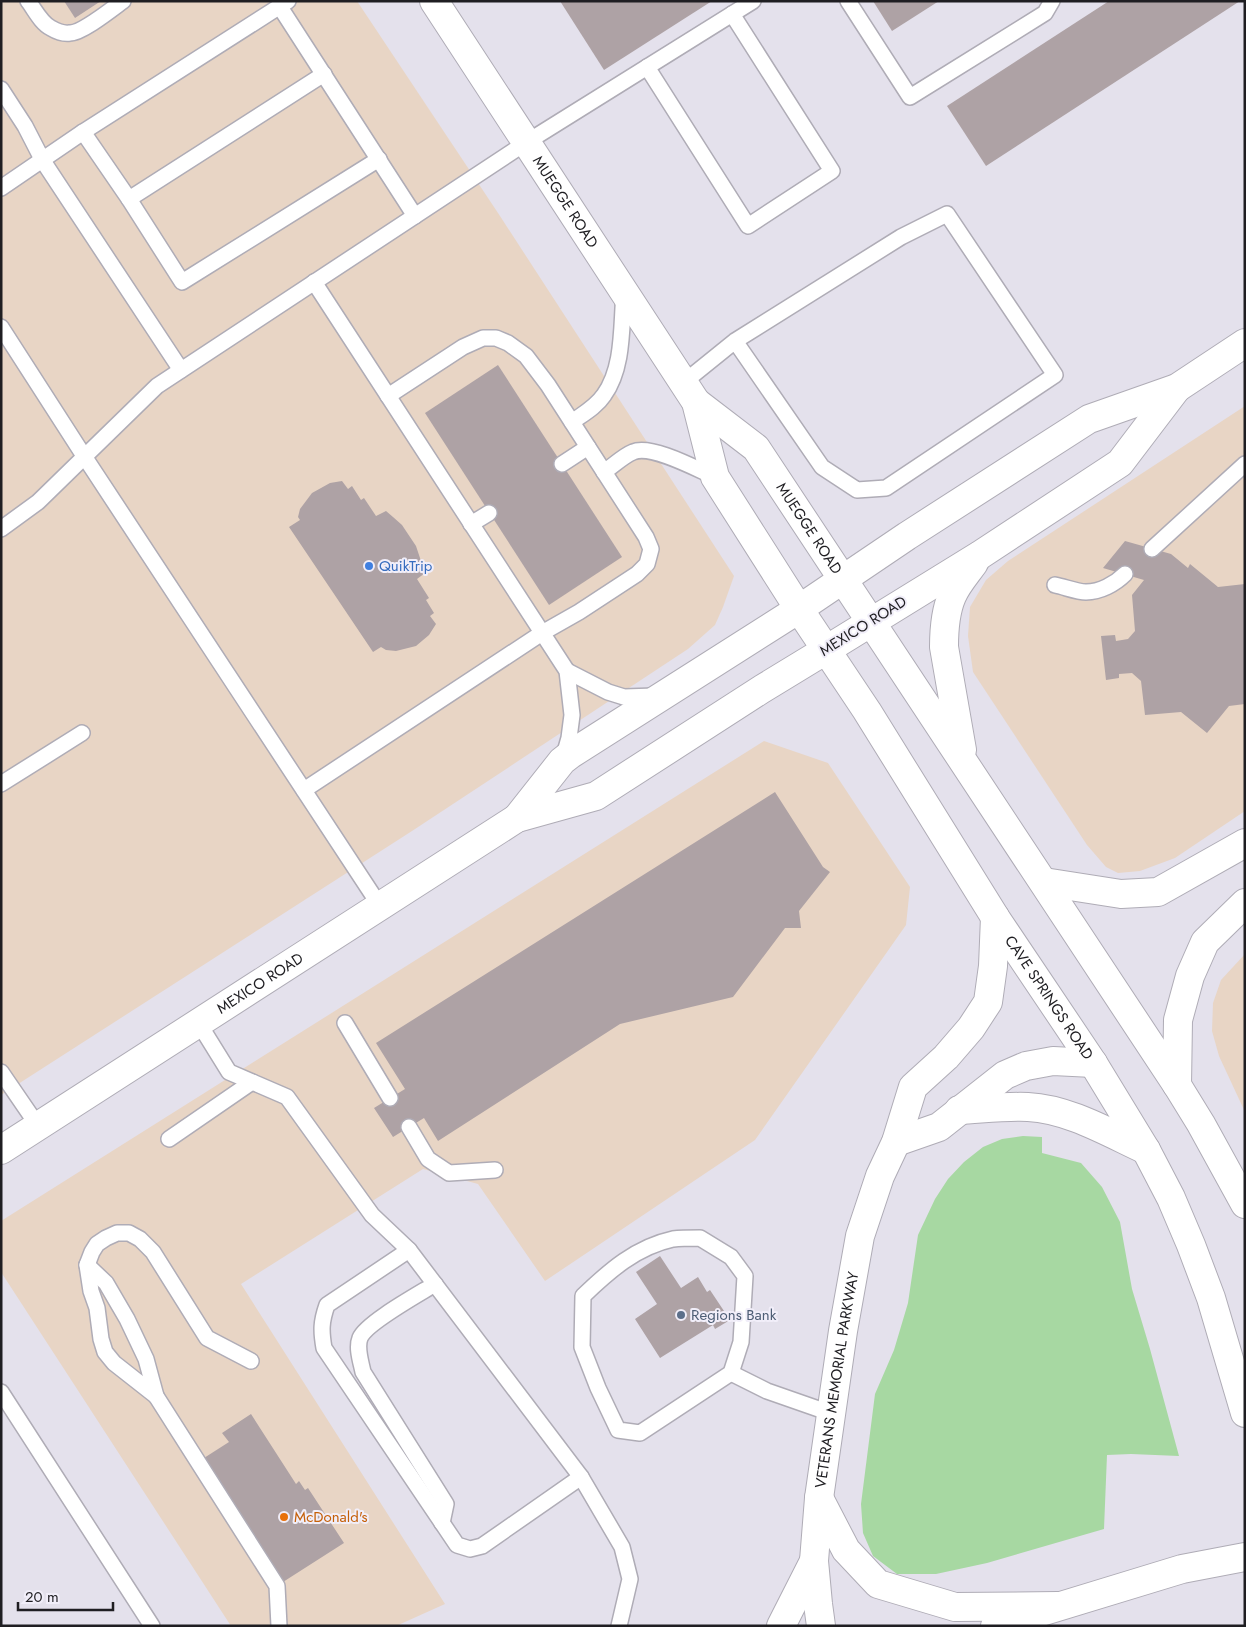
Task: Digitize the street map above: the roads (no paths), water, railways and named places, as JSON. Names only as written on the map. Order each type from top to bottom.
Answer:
[{"type":"main road","name":"MUEGGE ROAD","points":[[434,1],[689,392],[715,477],[799,609]]},
{"type":"main road","name":"MEXICO ROAD","points":[[517,818],[562,761],[661,696],[799,609],[1089,419],[1178,388],[1245,343]]},
{"type":"main road","name":"MEXICO ROAD","points":[[1,1150],[517,818],[596,796],[778,679],[980,555],[1120,463],[1178,388]]},
{"type":"main road","name":"MUEGGE ROAD","points":[[689,392],[756,448],[872,621]]},
{"type":"main road","points":[[964,761],[944,647],[944,635],[947,610],[952,594],[980,555]]},
{"type":"main road","name":"CAVE SPRINGS ROAD","points":[[799,609],[867,711],[995,917],[1093,1063],[1146,1150],[1171,1198],[1191,1245],[1214,1307],[1245,1413]]},
{"type":"main road","points":[[872,621],[1177,1085],[1245,1204]]},
{"type":"main road","points":[[1044,882],[1121,894],[1158,892],[1245,843]]},
{"type":"main road","points":[[1177,1085],[1178,1020],[1190,976],[1205,942],[1245,902]]},
{"type":"main road","name":"VETERANS MEMORIAL PARKWAY","points":[[821,1626],[814,1561],[819,1498],[842,1331],[860,1236],[880,1176],[896,1142],[913,1087],[946,1057],[971,1028],[988,1002],[993,966],[995,917]]},
{"type":"main road","points":[[896,1142],[939,1127],[1005,1076],[1026,1066],[1053,1061],[1093,1063]]},
{"type":"main road","points":[[959,1110],[1028,1107],[1060,1113],[1089,1123],[1146,1150]]},
{"type":"main road","points":[[819,1498],[846,1550],[878,1584],[955,1607],[1058,1606]]},
{"type":"main road","points":[[995,1626],[1182,1569],[1245,1557]]},
{"type":"main road","points":[[781,1626],[814,1561]]},
{"type":"lane","points":[[28,1],[49,28],[71,34],[123,1]]},
{"type":"lane","points":[[1,529],[38,502],[157,386],[526,142],[753,1]]},
{"type":"lane","points":[[848,1],[910,98],[1045,13],[1052,1]]},
{"type":"lane","points":[[1,188],[84,132],[284,4],[324,74],[415,216]]},
{"type":"lane","points":[[647,67],[748,226],[832,171],[732,14]]},
{"type":"lane","points":[[129,199],[324,74]]},
{"type":"lane","points":[[1,89],[43,161],[181,370]]},
{"type":"lane","points":[[84,132],[182,282],[379,159]]},
{"type":"lane","points":[[689,392],[735,341],[901,237],[947,214],[1055,375],[886,488],[857,490],[822,467],[735,341]]},
{"type":"lane","points":[[314,282],[568,671],[608,692],[624,697],[661,696]]},
{"type":"lane","points":[[572,422],[594,407],[605,395],[617,366],[624,292]]},
{"type":"lane","points":[[1,328],[380,906]]},
{"type":"lane","points":[[304,790],[542,633],[629,580],[647,564],[651,549],[646,537],[548,385],[526,356],[508,342],[496,338],[483,338],[463,347],[388,396]]},
{"type":"lane","points":[[562,464],[588,447]]},
{"type":"lane","points":[[604,472],[634,452],[641,450],[659,453],[715,477]]},
{"type":"lane","points":[[1152,549],[1245,464]]},
{"type":"lane","points":[[472,524],[489,513]]},
{"type":"lane","points":[[1055,585],[1086,592],[1105,588],[1125,574]]},
{"type":"lane","points":[[562,761],[572,715],[568,671]]},
{"type":"lane","points":[[1,784],[82,733]]},
{"type":"lane","points":[[198,1022],[229,1072],[287,1097],[372,1215],[409,1250],[581,1477],[622,1547],[630,1579],[619,1626]]},
{"type":"lane","points":[[345,1023],[390,1098]]},
{"type":"lane","points":[[1,1072],[38,1126]]},
{"type":"lane","points":[[169,1139],[252,1082]]},
{"type":"lane","points":[[408,1127],[428,1159],[449,1173],[495,1170]]},
{"type":"lane","points":[[156,1396],[114,1363],[100,1339],[98,1308],[90,1291],[87,1265],[92,1252],[98,1244],[118,1233],[129,1233],[140,1239],[159,1260],[207,1338],[251,1361]]},
{"type":"lane","points":[[700,1238],[730,1257],[745,1276],[741,1342],[731,1373],[640,1433],[618,1430],[598,1388],[582,1347],[583,1296],[609,1271],[640,1250],[673,1239],[700,1238]]},
{"type":"lane","points":[[409,1250],[327,1305],[321,1330],[324,1348],[457,1544],[470,1549],[482,1546],[581,1477]]},
{"type":"lane","points":[[87,1265],[106,1283],[127,1319],[146,1359],[156,1396],[277,1586],[279,1626]]},
{"type":"lane","points":[[435,1284],[369,1326],[360,1338],[359,1352],[363,1372],[446,1504],[442,1523]]},
{"type":"lane","points":[[731,1373],[767,1390],[830,1414]]},
{"type":"lane","points":[[1,1392],[152,1626]]},
{"type":"place","name":"QuikTrip","points":[[369,566]]},
{"type":"place","name":"Regions Bank","points":[[681,1315]]},
{"type":"place","name":"McDonald's","points":[[284,1517]]}]
